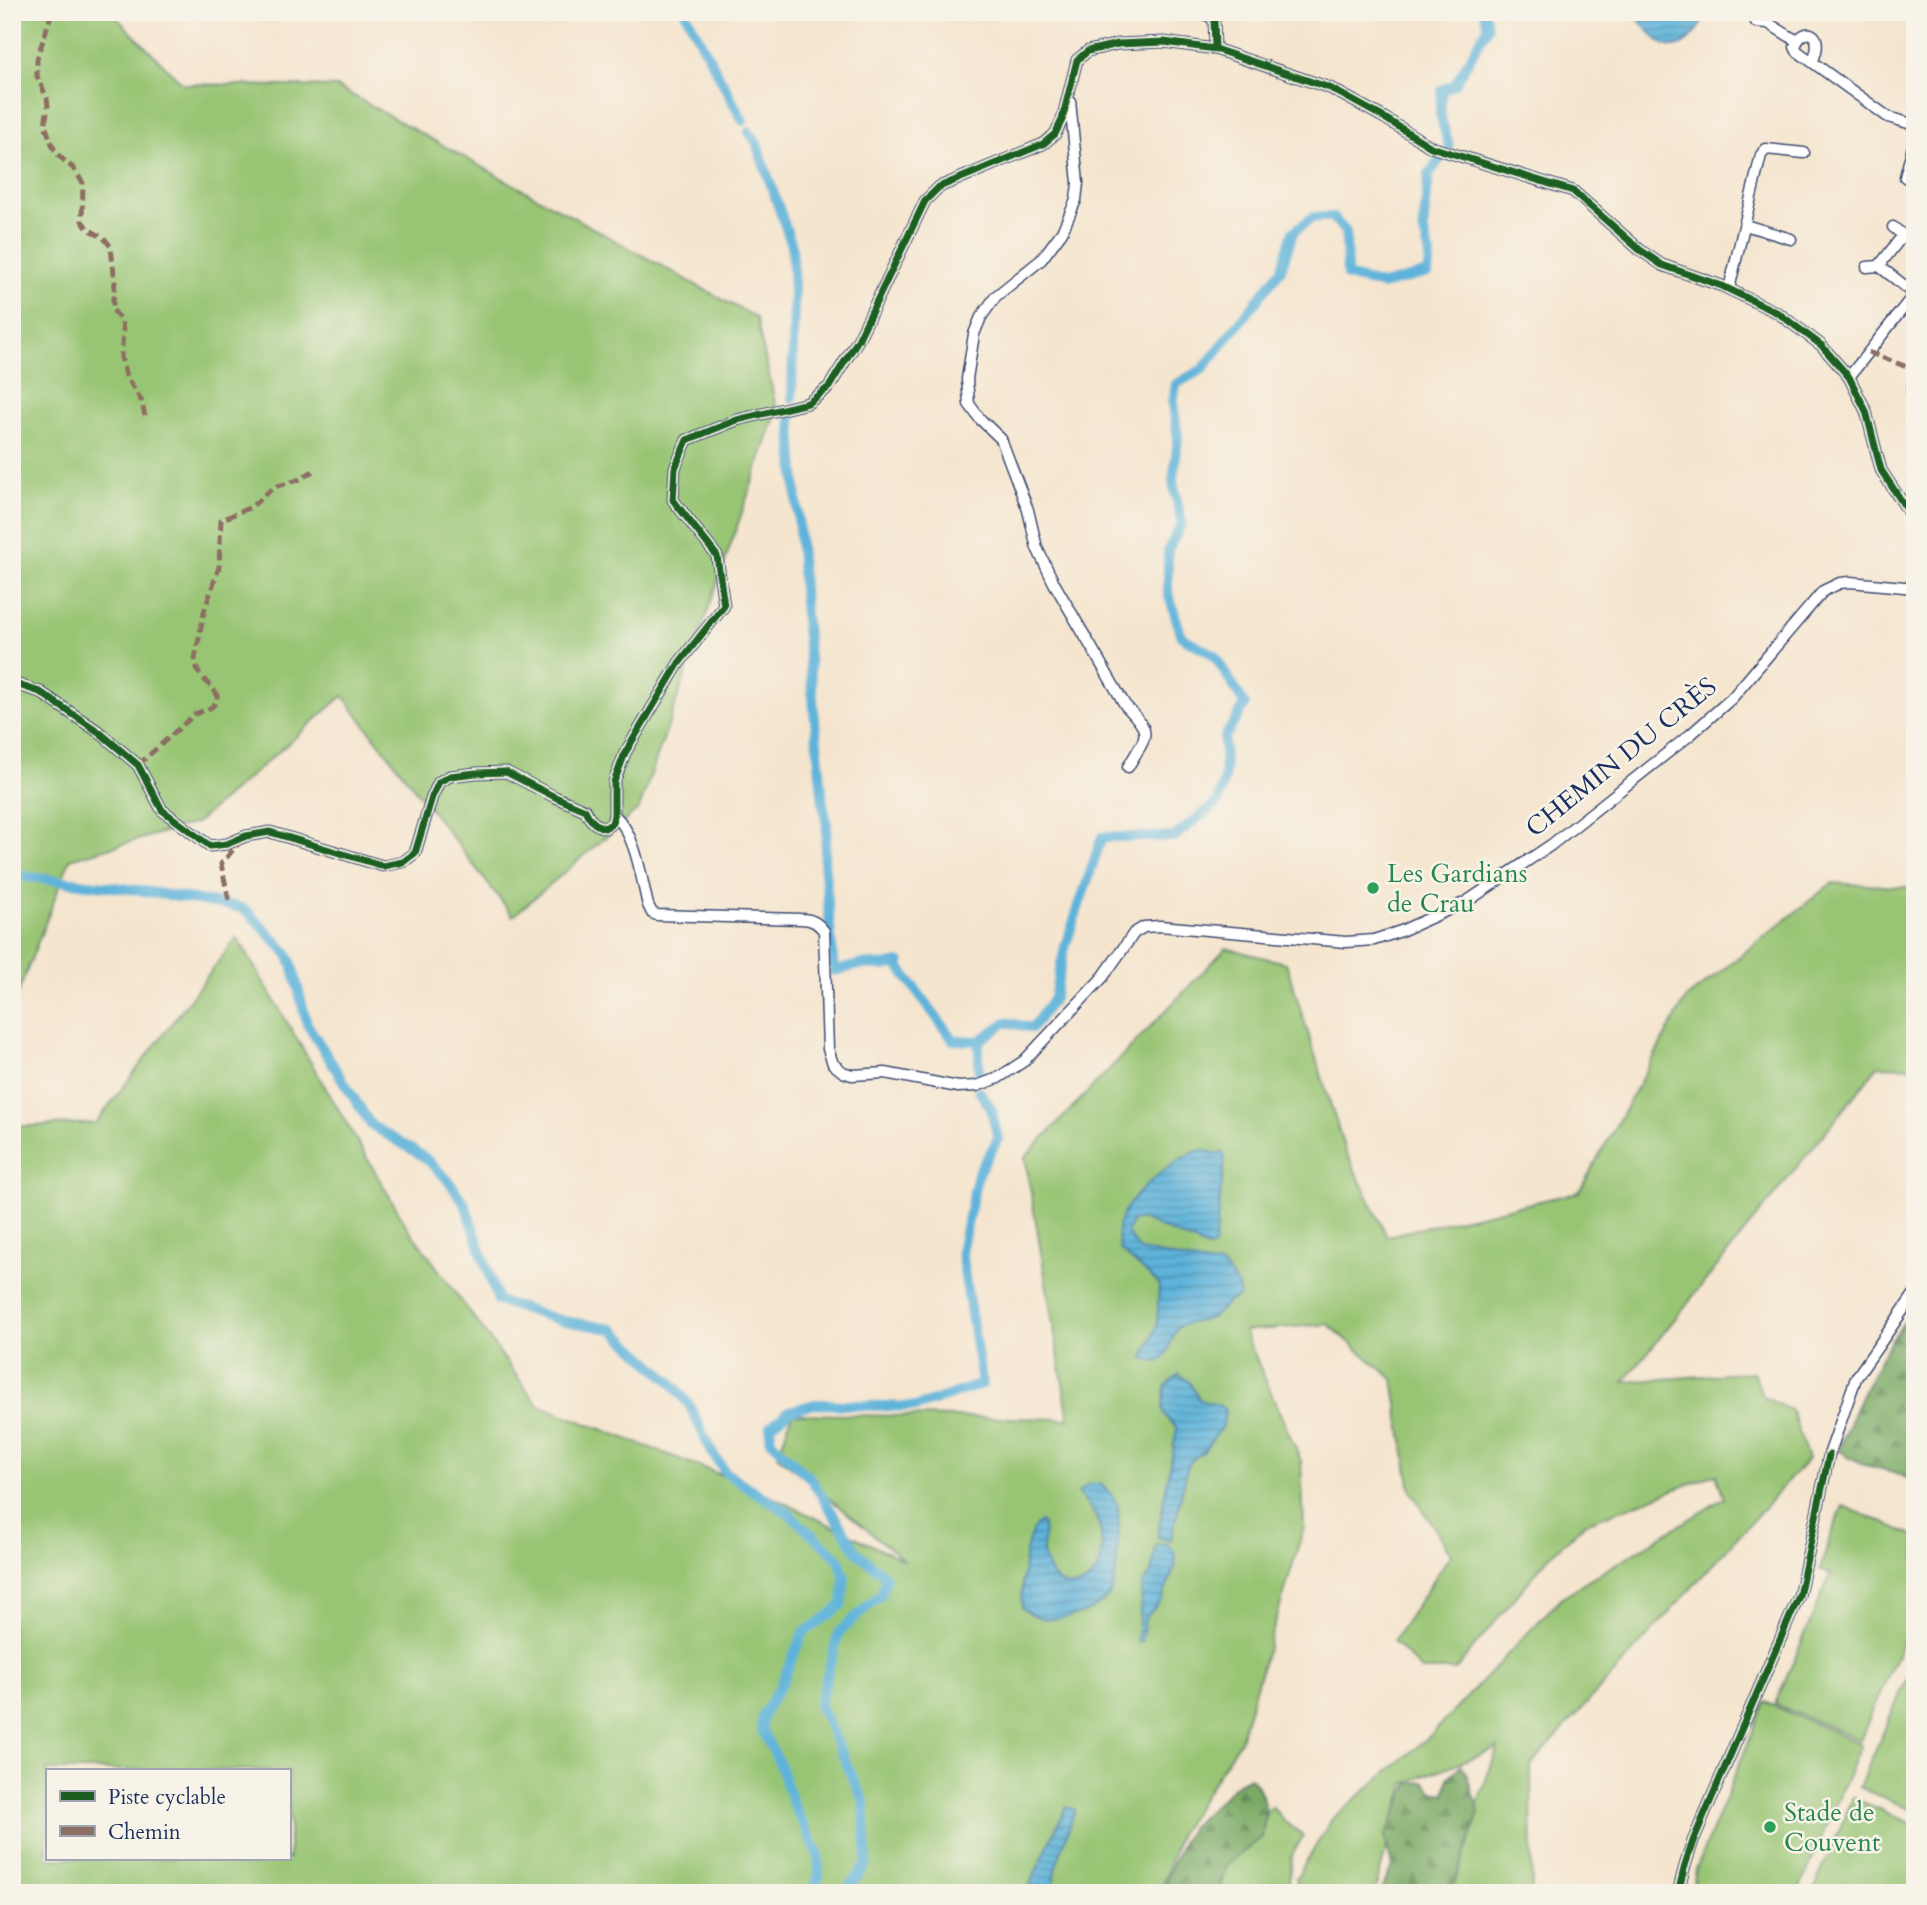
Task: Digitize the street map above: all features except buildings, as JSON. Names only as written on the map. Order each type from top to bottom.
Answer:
[{"type":"street","points":[[1201,12],[1217,16],[1215,49]]},
{"type":"street","points":[[1756,22],[1768,23],[1797,41]]},
{"type":"street","points":[[1812,62],[1818,50],[1818,40],[1809,34],[1803,35],[1797,41],[1797,51],[1812,62],[1888,117],[1915,125]]},
{"type":"street","points":[[12,683],[40,692],[99,732],[138,765],[162,810],[210,846],[270,832],[383,866],[403,862],[415,852],[439,782],[450,776],[476,773],[506,772],[585,810],[590,820],[605,828],[612,823],[614,782],[625,753],[679,663],[724,607],[717,556],[673,500],[675,468],[687,440],[737,420],[808,403],[829,387],[858,340],[925,201],[939,187],[1043,144],[1055,134],[1062,120],[1077,61],[1088,51],[1118,44],[1164,42],[1215,49],[1331,88],[1432,147],[1573,191],[1640,250],[1662,265],[1729,289],[1778,313],[1821,345],[1849,377],[1866,411],[1881,470],[1908,511],[1915,528]]},
{"type":"street","points":[[1069,94],[1078,183],[1076,200],[1062,232],[1041,260],[996,296],[981,317],[974,334],[967,379],[969,404],[1001,439],[1028,510],[1037,548],[1054,583],[1125,705],[1145,729],[1146,736],[1128,767]]},
{"type":"street","points":[[1915,139],[1905,177],[1915,183]]},
{"type":"street","points":[[1729,289],[1761,155],[1766,149],[1804,153]]},
{"type":"street","points":[[1745,225],[1791,239]]},
{"type":"street","points":[[1849,377],[1914,293],[1873,267],[1903,235],[1893,227]]},
{"type":"street","points":[[1915,375],[1912,392],[1915,425]]},
{"type":"street","name":"CHEMIN DU CRÈS","points":[[614,815],[621,820],[635,852],[652,913],[809,919],[818,923],[824,931],[828,1049],[833,1064],[843,1072],[852,1075],[885,1073],[958,1087],[977,1086],[998,1078],[1024,1061],[1103,977],[1134,933],[1144,927],[1160,926],[1346,942],[1374,940],[1466,902],[1560,838],[1732,698],[1823,591],[1840,583],[1850,582],[1915,588]]},
{"type":"street","points":[[1678,1893],[1693,1841],[1799,1596],[1829,1455],[1856,1378],[1915,1293]]},
{"type":"green space","points":[[12,12],[111,12],[183,84],[337,87],[756,318],[777,411],[639,809],[513,916],[343,696],[196,823],[70,859],[12,1009]]},
{"type":"green space","points":[[1832,883],[1915,888],[1915,1067],[1878,1066],[1624,1382],[1753,1372],[1763,1397],[1792,1411],[1808,1459],[1531,1765],[1532,1893],[1443,1893],[1498,1748],[1405,1783],[1374,1893],[1300,1893],[1296,1878],[1333,1818],[1431,1735],[1562,1597],[1724,1498],[1716,1474],[1585,1523],[1548,1558],[1455,1670],[1421,1670],[1393,1641],[1451,1554],[1411,1491],[1393,1379],[1328,1324],[1244,1331],[1301,1461],[1304,1527],[1240,1740],[1179,1834],[1160,1893],[12,1893],[12,1127],[96,1123],[237,937],[408,1228],[538,1405],[745,1484],[905,1561],[778,1456],[792,1414],[1069,1419],[1025,1157],[1226,948],[1286,963],[1345,1150],[1387,1236],[1579,1192],[1686,999]]},
{"type":"green space","points":[[1915,1308],[1915,1482],[1894,1472],[1864,1465],[1838,1450],[1881,1358]]},
{"type":"green space","points":[[1843,1506],[1915,1536],[1915,1613],[1860,1740],[1775,1704],[1831,1574],[1820,1570]]},
{"type":"green space","name":"Stade de Couvent","points":[[1915,1660],[1915,1811],[1859,1787]]},
{"type":"green space","name":"Stade de Couvent","points":[[1765,1702],[1861,1744],[1798,1893],[1692,1893],[1696,1869]]},
{"type":"green space","points":[[1461,1765],[1467,1775],[1479,1813],[1451,1893],[1380,1893],[1392,1867],[1385,1837],[1409,1783],[1425,1782],[1433,1792],[1445,1794],[1448,1778]]},
{"type":"green space","points":[[1250,1777],[1264,1799],[1262,1837],[1226,1865],[1219,1893],[1163,1893],[1168,1874],[1192,1826],[1238,1783]]},
{"type":"green space","name":"Stade de Couvent","points":[[1853,1798],[1915,1825],[1915,1893],[1812,1893]]},
{"type":"green space","points":[[1272,1807],[1303,1836],[1291,1857],[1288,1893],[1219,1893],[1226,1865],[1262,1837],[1266,1811]]},
{"type":"water","points":[[1632,12],[1705,12],[1694,34],[1676,47],[1660,42]]},
{"type":"water","points":[[1201,1150],[1223,1153],[1225,1159],[1214,1247],[1206,1247],[1141,1219],[1132,1221],[1127,1233],[1140,1250],[1222,1265],[1237,1284],[1239,1298],[1228,1302],[1212,1317],[1179,1327],[1165,1357],[1154,1361],[1144,1358],[1157,1326],[1159,1284],[1120,1250],[1118,1226],[1132,1201],[1153,1179],[1178,1161]]},
{"type":"water","points":[[1179,1374],[1189,1382],[1200,1400],[1225,1410],[1223,1425],[1204,1451],[1188,1466],[1171,1540],[1157,1538],[1177,1428],[1165,1416],[1163,1409],[1165,1387]]},
{"type":"water","points":[[1089,1484],[1100,1484],[1117,1504],[1118,1547],[1112,1590],[1099,1605],[1078,1615],[1055,1619],[1036,1616],[1022,1608],[1022,1588],[1030,1537],[1040,1522],[1043,1525],[1045,1562],[1059,1582],[1065,1585],[1080,1585],[1087,1582],[1098,1568],[1102,1550],[1099,1524],[1078,1492]]},
{"type":"water","points":[[1166,1544],[1174,1551],[1175,1567],[1162,1599],[1145,1619],[1141,1642],[1138,1643],[1143,1583],[1151,1574],[1157,1545]]},
{"type":"water","points":[[1066,1807],[1075,1810],[1055,1870],[1052,1893],[1026,1893]]},
{"type":"waterway","points":[[685,12],[743,121]]},
{"type":"waterway","points":[[1449,146],[1440,114],[1442,90],[1455,84],[1488,27],[1484,12]]},
{"type":"waterway","points":[[749,132],[756,142],[792,246],[792,398]]},
{"type":"waterway","points":[[979,1076],[979,1041],[1006,1022],[1032,1028],[1054,998],[1065,947],[1102,837],[1174,837],[1219,801],[1225,775],[1224,738],[1245,705],[1214,655],[1182,637],[1168,593],[1168,550],[1182,523],[1173,483],[1178,438],[1173,403],[1176,384],[1203,369],[1281,270],[1293,232],[1313,217],[1332,217],[1346,232],[1347,276],[1382,285],[1428,273],[1430,255],[1423,229],[1429,174],[1440,159]]},
{"type":"waterway","points":[[791,416],[805,616],[827,826],[824,861],[834,971],[863,964],[885,966],[900,963],[900,968],[953,1040],[979,1041]]},
{"type":"waterway","points":[[12,875],[138,890],[233,906],[248,912],[287,953],[307,1024],[371,1125],[424,1157],[447,1179],[465,1204],[498,1301],[563,1321],[613,1329],[673,1384],[690,1406],[711,1451],[726,1473],[788,1513],[839,1559],[845,1578],[842,1604],[803,1633],[782,1682],[763,1715],[761,1728],[779,1763],[792,1802],[818,1854],[819,1876],[812,1893]]},
{"type":"waterway","points":[[845,1893],[867,1863],[864,1802],[819,1704],[839,1632],[881,1594],[886,1577],[857,1552],[811,1479],[770,1440],[771,1426],[789,1411],[815,1404],[916,1407],[982,1384],[961,1251],[978,1173],[998,1139],[991,1108],[979,1091]]},
{"type":"marked path","points":[[52,12],[37,59],[37,76],[48,106],[45,125],[54,149],[73,168],[83,183],[82,221],[111,247],[115,282],[113,310],[122,322],[121,357],[126,376],[141,400],[145,416]]},
{"type":"marked path","points":[[1868,352],[1915,370]]},
{"type":"marked path","points":[[138,765],[195,714],[212,707],[217,701],[217,694],[198,672],[195,659],[204,612],[219,567],[221,520],[251,507],[274,487],[298,480],[315,470]]},
{"type":"marked path","points":[[229,900],[221,864],[239,843]]},
{"type":"cycle path","points":[[1214,19],[1215,49],[1330,88],[1431,147],[1573,191],[1640,250],[1662,265],[1722,286],[1778,313],[1821,345],[1849,377],[1866,411],[1881,470],[1908,511],[1915,528]]},
{"type":"cycle path","points":[[12,683],[40,692],[99,732],[138,765],[162,810],[210,846],[270,832],[383,866],[403,862],[415,853],[439,782],[450,776],[476,773],[506,772],[585,810],[593,822],[605,828],[612,823],[614,782],[625,753],[679,663],[724,606],[717,556],[673,500],[675,468],[687,440],[737,420],[808,403],[829,387],[858,340],[925,201],[939,187],[1043,144],[1055,134],[1062,120],[1077,60],[1088,51],[1118,44],[1164,42],[1215,49]]},
{"type":"cycle path","points":[[1678,1893],[1693,1841],[1799,1596],[1829,1455]]},
{"type":"place","name":"Les Gardians de Crau","points":[[1373,888]]},
{"type":"place","name":"Stade de Couvent","points":[[1770,1827]]}]
